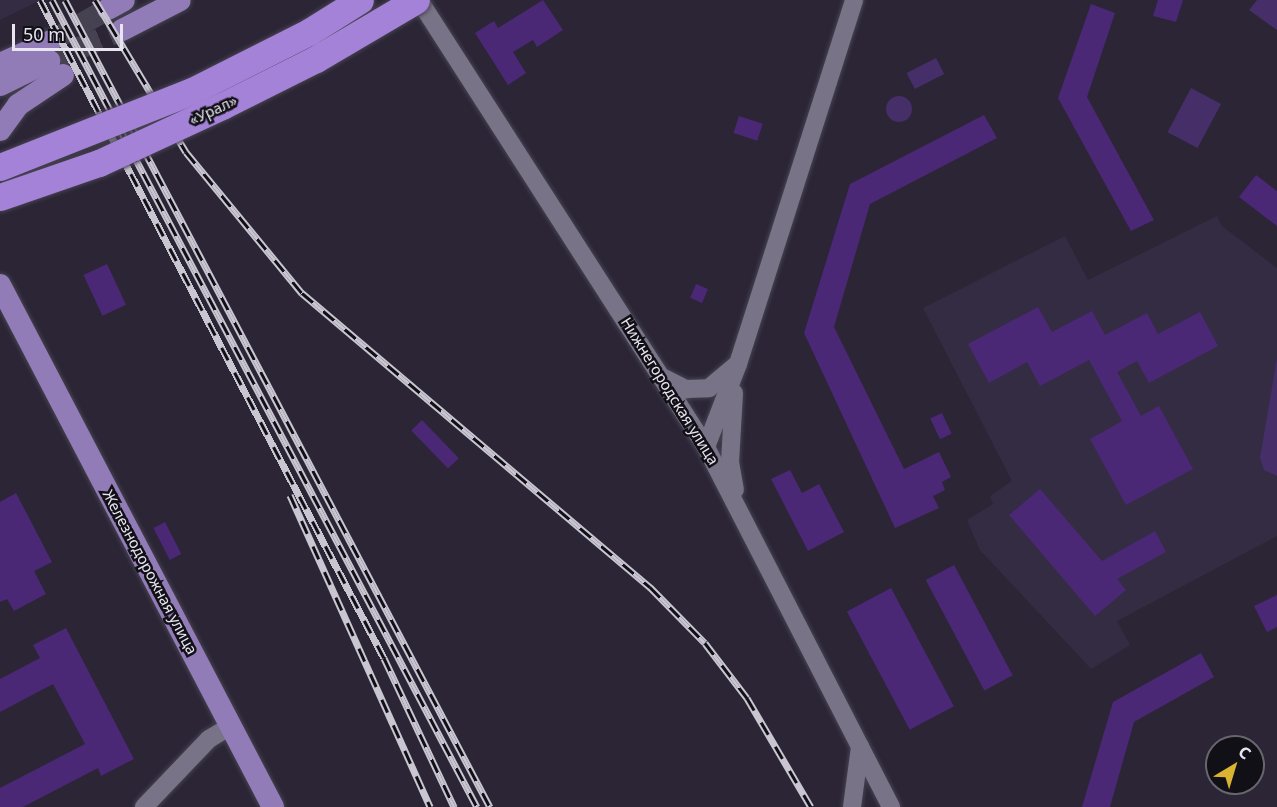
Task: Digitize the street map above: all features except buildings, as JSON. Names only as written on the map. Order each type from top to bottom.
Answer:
[{"type":"highway","name":"«Урал»","points":[[0,166],[192,91],[309,32],[360,0]]},
{"type":"highway","name":"«Урал»","points":[[0,197],[99,163],[222,106],[316,59],[417,0]]},
{"type":"main road","points":[[121,33],[180,0]]},
{"type":"main road","points":[[0,64],[54,59]]},
{"type":"main road","points":[[0,85],[54,59]]},
{"type":"main road","points":[[0,130],[54,59]]},
{"type":"main road","name":"Железнодорожная улица","points":[[0,285],[273,807]]},
{"type":"main road","points":[[0,321],[26,338]]},
{"type":"main road","points":[[0,326],[26,338]]},
{"type":"street","name":"Нижнегородская улица","points":[[417,0],[664,378],[706,447],[738,505],[891,807]]},
{"type":"street","points":[[429,0],[449,47]]},
{"type":"street","points":[[706,447],[738,364],[854,0]]},
{"type":"street","points":[[664,378],[686,389],[709,388],[738,364]]},
{"type":"street","points":[[738,364],[730,462],[738,505]]},
{"type":"street","points":[[144,807],[209,739],[231,726]]},
{"type":"street","points":[[852,807],[861,747]]},
{"type":"shaded area","points":[[0,0],[41,0],[0,20]]},
{"type":"shaded area","points":[[1257,0],[1277,0],[1277,30],[1249,10]]},
{"type":"shaded area","points":[[936,58],[944,74],[915,89],[907,73]]},
{"type":"shaded area","points":[[1191,88],[1221,104],[1198,148],[1168,132]]},
{"type":"shaded area","points":[[899,96],[908,100],[912,109],[908,118],[899,122],[890,118],[886,109],[890,100]]},
{"type":"shaded area","points":[[1217,216],[1222,226],[1277,268],[1277,536],[1117,621],[1130,645],[1091,669],[980,550],[967,520],[993,504],[990,496],[1012,481],[923,308],[1065,236],[1088,280]]},
{"type":"shaded area","points":[[1277,358],[1277,476],[1264,470],[1260,458]]},
{"type":"tunnel","points":[[51,41],[108,9]]},
{"type":"tunnel","points":[[49,61],[122,30]]},
{"type":"railway","points":[[40,0],[384,658],[454,807]]},
{"type":"railway","points":[[52,0],[477,807]]},
{"type":"railway","points":[[65,0],[490,807]]},
{"type":"railway","points":[[95,0],[186,152],[302,293],[650,587],[705,643],[747,698],[811,807]]},
{"type":"railway","points":[[290,495],[430,807]]}]
